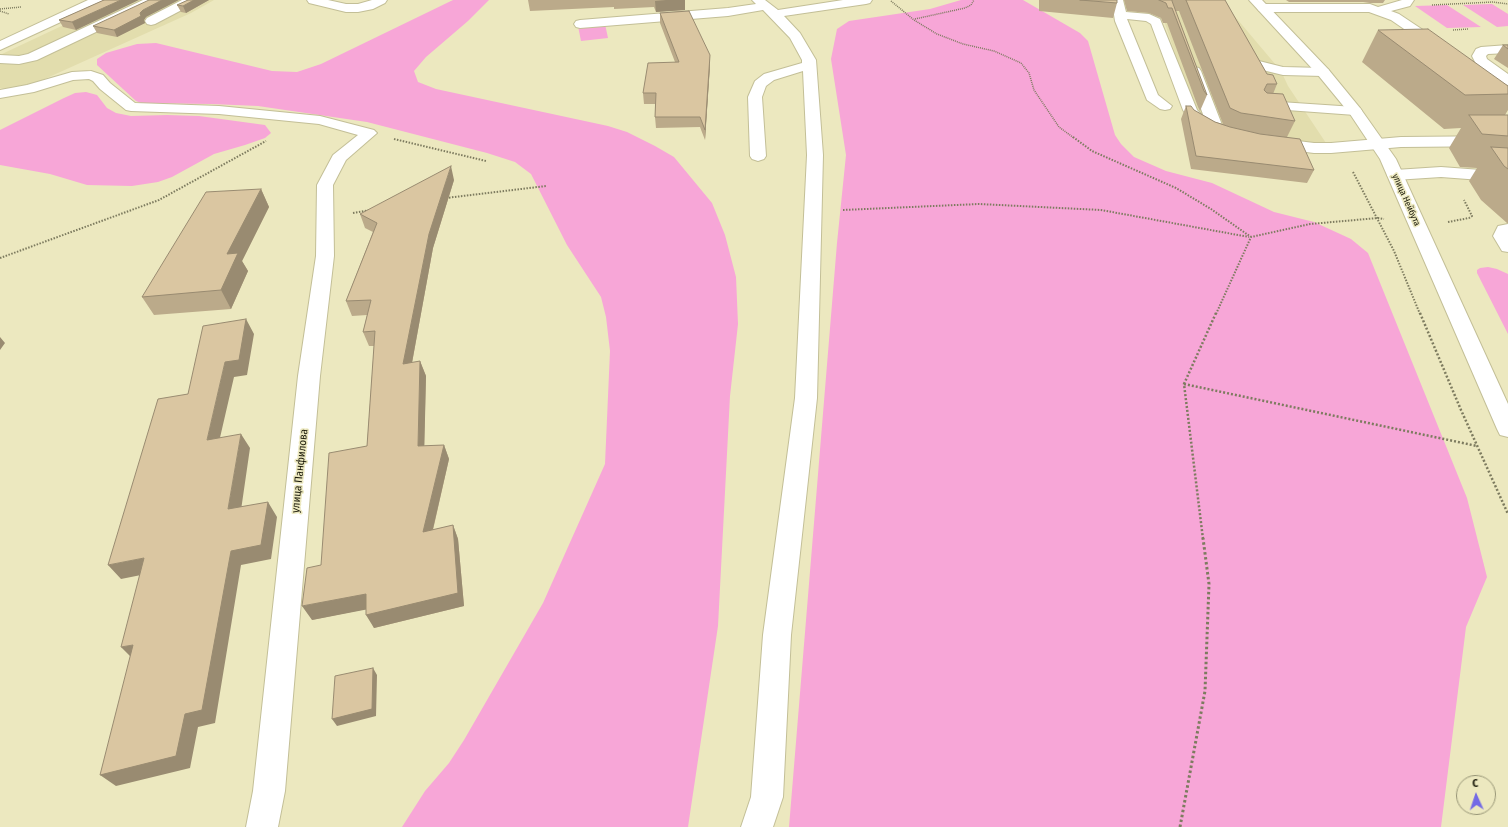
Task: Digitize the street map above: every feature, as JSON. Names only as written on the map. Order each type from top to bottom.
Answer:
[{"type":"main road","points":[[3,43],[98,0]]},
{"type":"main road","points":[[0,59],[14,60],[32,57],[153,0]]},
{"type":"main road","points":[[151,21],[191,0]]},
{"type":"main road","points":[[312,0],[346,8],[358,8],[369,6],[381,0]]},
{"type":"main road","points":[[580,24],[728,12],[766,7],[866,0]]},
{"type":"main road","points":[[1117,0],[1120,15],[1152,98],[1165,106]]},
{"type":"main road","points":[[1378,10],[1395,7],[1406,3],[1408,0]]},
{"type":"main road","points":[[1259,4],[1363,7],[1378,10],[1395,16],[1430,41],[1424,52],[1435,62]]},
{"type":"main road","name":"улица Нейбута","points":[[1259,4],[1323,72],[1355,111],[1378,143],[1395,175],[1508,429]]},
{"type":"main road","points":[[757,827],[767,797],[777,635],[806,398],[815,155],[809,60],[795,36],[766,7]]},
{"type":"main road","points":[[1120,15],[1149,18],[1156,22],[1190,110],[1195,118],[1223,132],[1198,61]]},
{"type":"main road","points":[[1508,49],[1486,50],[1481,52],[1479,56],[1481,61],[1508,81]]},
{"type":"main road","points":[[1247,51],[1262,77]]},
{"type":"main road","points":[[1255,64],[1284,71],[1323,72]]},
{"type":"main road","points":[[758,156],[754,97],[760,84],[769,77],[809,65]]},
{"type":"main road","points":[[0,94],[29,88],[72,76],[91,75],[98,78],[105,86],[131,107],[219,110],[320,120],[369,133]]},
{"type":"main road","points":[[29,88],[45,76]]},
{"type":"main road","points":[[1264,105],[1355,111]]},
{"type":"main road","name":"улица Панфилова","points":[[262,827],[269,791],[309,376],[325,256],[324,185],[338,158],[369,133]]},
{"type":"main road","points":[[1261,141],[1314,148],[1378,143],[1508,141]]},
{"type":"main road","points":[[1395,175],[1448,173],[1508,177]]},
{"type":"main road","points":[[1508,229],[1504,230],[1502,236],[1508,247]]},
{"type":"path","points":[[890,0],[914,20],[938,34],[963,44],[994,51],[1021,62],[1029,73],[1034,90],[1059,127],[1092,151],[1176,188],[1211,209],[1250,237]]},
{"type":"path","points":[[914,20],[965,8],[971,5],[974,0]]},
{"type":"path","points":[[1432,5],[1493,2],[1508,4]]},
{"type":"path","points":[[1455,4],[1463,5]]},
{"type":"path","points":[[0,258],[158,200],[305,119]]},
{"type":"path","points":[[369,133],[486,161]]},
{"type":"path","points":[[1340,147],[1394,251],[1508,514]]},
{"type":"path","points":[[1444,226],[1448,222],[1469,218],[1472,216],[1448,173]]},
{"type":"path","points":[[442,199],[546,186]]},
{"type":"path","points":[[812,212],[979,204],[1101,210],[1250,237],[1310,224],[1378,218]]},
{"type":"path","points":[[325,219],[370,210]]},
{"type":"path","points":[[1180,827],[1205,691],[1209,584],[1184,384],[1250,237]]},
{"type":"path","points":[[1184,384],[1478,446]]},
{"type":"shaded area","points":[[117,0],[214,0],[191,13],[18,91],[0,88],[0,57],[2,54]]},
{"type":"shaded area","points":[[453,0],[489,0],[468,21],[426,57],[414,71],[418,82],[436,89],[608,126],[627,132],[674,157],[712,203],[725,235],[736,277],[738,324],[730,396],[718,626],[688,827],[402,827],[425,791],[449,763],[464,740],[543,603],[605,464],[610,351],[606,317],[601,297],[567,245],[531,174],[515,162],[487,153],[367,122],[258,106],[141,103],[136,101],[97,65],[97,59],[106,53],[137,44],[156,43],[272,71],[297,72],[321,64]]},
{"type":"shaded area","points":[[961,0],[1023,0],[1080,33],[1088,41],[1115,135],[1121,144],[1134,157],[1166,171],[1212,183],[1274,212],[1314,222],[1351,239],[1368,253],[1467,498],[1487,577],[1466,627],[1441,827],[789,827],[837,243],[846,155],[831,59],[837,29],[849,21],[930,9]]},
{"type":"shaded area","points":[[1123,0],[1221,0],[1281,71],[1288,86],[1328,146],[1234,133],[1195,112],[1161,12],[1125,9]]},
{"type":"shaded area","points":[[1492,4],[1508,14],[1508,26],[1497,27],[1463,5]]},
{"type":"shaded area","points":[[1447,5],[1481,27],[1447,28],[1415,6]]},
{"type":"shaded area","points":[[605,24],[608,38],[581,41],[578,26]]},
{"type":"shaded area","points":[[86,92],[97,95],[107,108],[116,113],[131,116],[199,116],[265,125],[271,133],[265,138],[214,154],[172,177],[158,182],[132,186],[87,185],[50,174],[0,165],[0,130],[75,93]]},
{"type":"shaded area","points":[[1488,267],[1508,274],[1508,334],[1477,273],[1477,270],[1480,268]]},
{"type":"building","points":[[104,0],[121,0],[72,22],[59,20]]},
{"type":"building","points":[[149,0],[162,0],[143,10],[140,13],[141,16],[114,30],[93,26]]},
{"type":"building","points":[[188,0],[194,0],[183,6],[177,5]]},
{"type":"building","points":[[1080,0],[1117,0],[1117,3]]},
{"type":"building","points":[[1159,0],[1172,0],[1207,95],[1204,91],[1172,8],[1168,8],[1166,3]]},
{"type":"building","points":[[1186,0],[1225,0],[1267,74],[1273,75],[1277,84],[1267,84],[1264,90],[1267,93],[1283,94],[1295,121],[1241,113],[1230,108]]},
{"type":"building","points":[[689,11],[710,55],[705,130],[700,117],[655,117],[656,93],[643,93],[648,63],[679,62],[660,13]]},
{"type":"building","points":[[1428,29],[1508,86],[1508,94],[1465,95],[1378,30]]},
{"type":"building","points":[[1186,106],[1191,106],[1194,110],[1215,122],[1230,127],[1260,134],[1300,139],[1314,170],[1196,156]]},
{"type":"building","points":[[1469,115],[1508,115],[1508,136],[1482,134]]},
{"type":"building","points":[[1491,147],[1508,148],[1508,169],[1504,166]]},
{"type":"building","points":[[451,166],[429,234],[403,364],[420,361],[418,446],[444,445],[423,532],[453,525],[458,593],[366,615],[366,594],[302,606],[307,568],[321,565],[329,453],[367,446],[375,331],[363,332],[371,300],[346,301],[377,223],[360,214]]},
{"type":"building","points":[[261,189],[227,254],[238,253],[221,290],[142,297],[206,192]]},
{"type":"building","points":[[246,319],[239,360],[225,362],[207,440],[241,434],[228,509],[268,502],[261,545],[231,551],[202,710],[185,714],[176,756],[100,775],[133,645],[121,647],[144,558],[108,565],[158,399],[188,394],[203,326]]},
{"type":"building","points":[[373,668],[372,709],[332,719],[335,676]]}]
